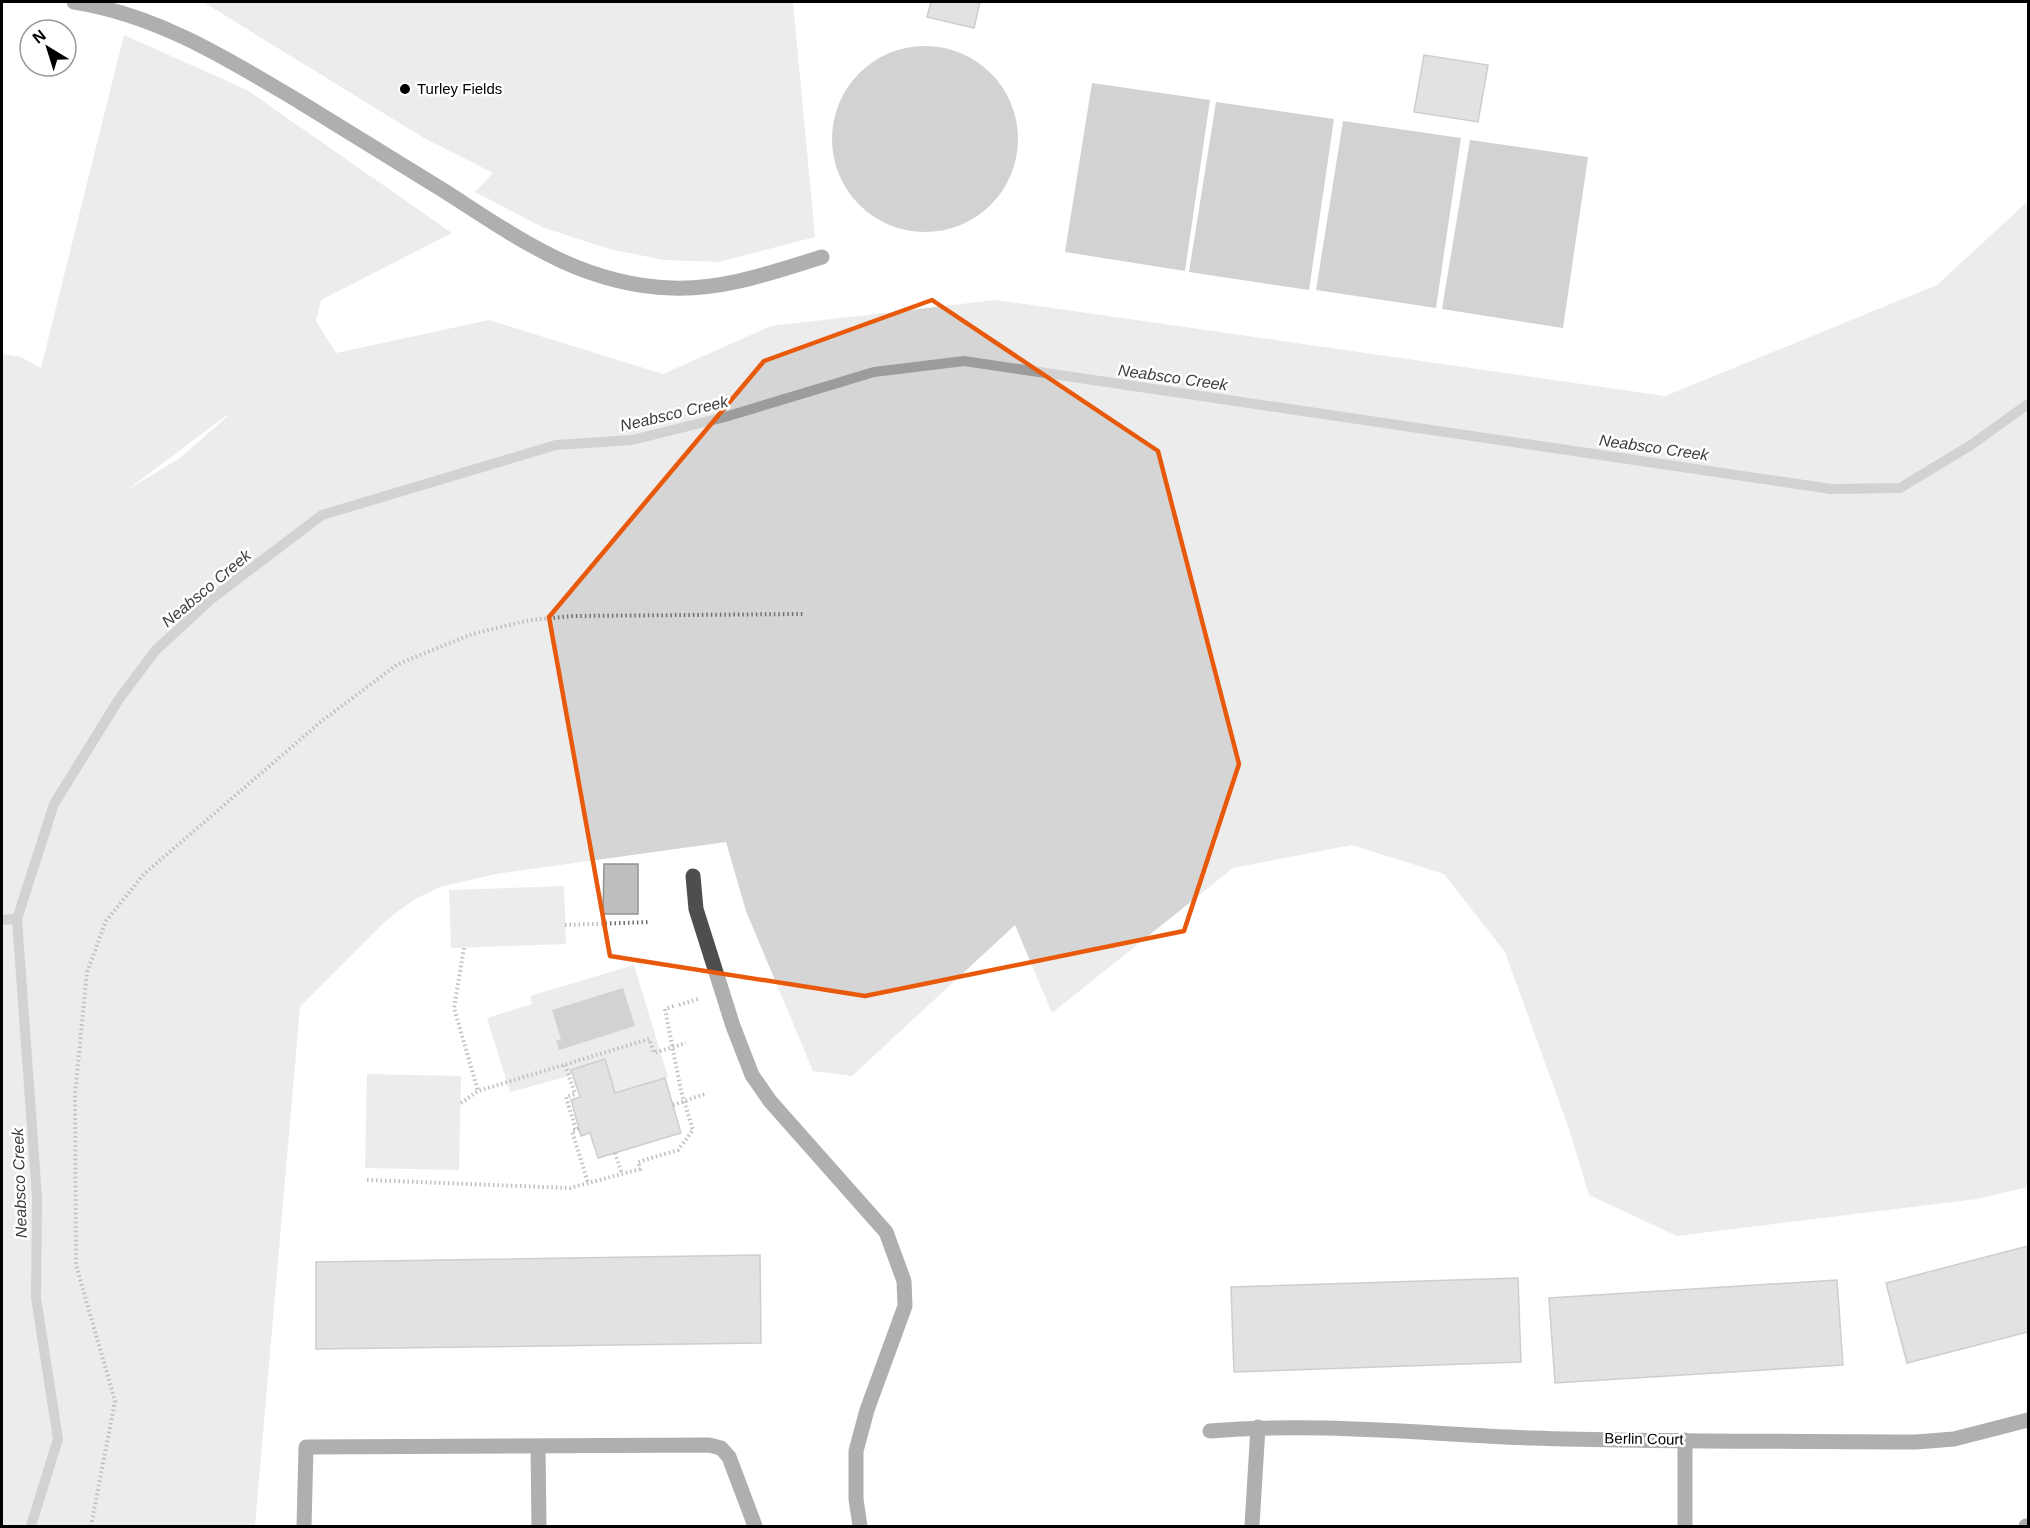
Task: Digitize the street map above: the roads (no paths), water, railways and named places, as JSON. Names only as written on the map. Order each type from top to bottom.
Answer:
[{"type":"street","points":[[74,2],[152,23],[215,51],[542,253],[586,272],[624,283],[653,287],[702,287],[751,279],[822,257]]},
{"type":"street","points":[[693,876],[696,909],[733,1026],[752,1075],[770,1101],[878,1222],[893,1247],[904,1281],[905,1306],[867,1410],[856,1450],[856,1499],[860,1527]]},
{"type":"street","name":"Berlin Court","points":[[1209,1431],[1258,1427],[1533,1438],[1917,1442],[1954,1439],[2028,1420]]},
{"type":"street","points":[[1252,1527],[1258,1427]]},
{"type":"street","points":[[1685,1440],[1685,1527]]},
{"type":"street","points":[[304,1527],[306,1448],[709,1445],[721,1448],[729,1456],[754,1527]]},
{"type":"street","points":[[538,1447],[539,1527]]},
{"type":"waterway","name":"Neabsco Creek","points":[[31,1526],[58,1439],[36,1298],[37,1197],[17,919],[54,804],[119,699],[155,651],[210,600],[322,515],[556,445],[632,440],[725,417],[874,372],[964,361],[1831,489],[1900,488],[1971,445],[2028,404]]},
{"type":"waterway","points":[[2,920],[17,919]]},
{"type":"place","name":"Turley Fields","points":[[405,89]]}]
